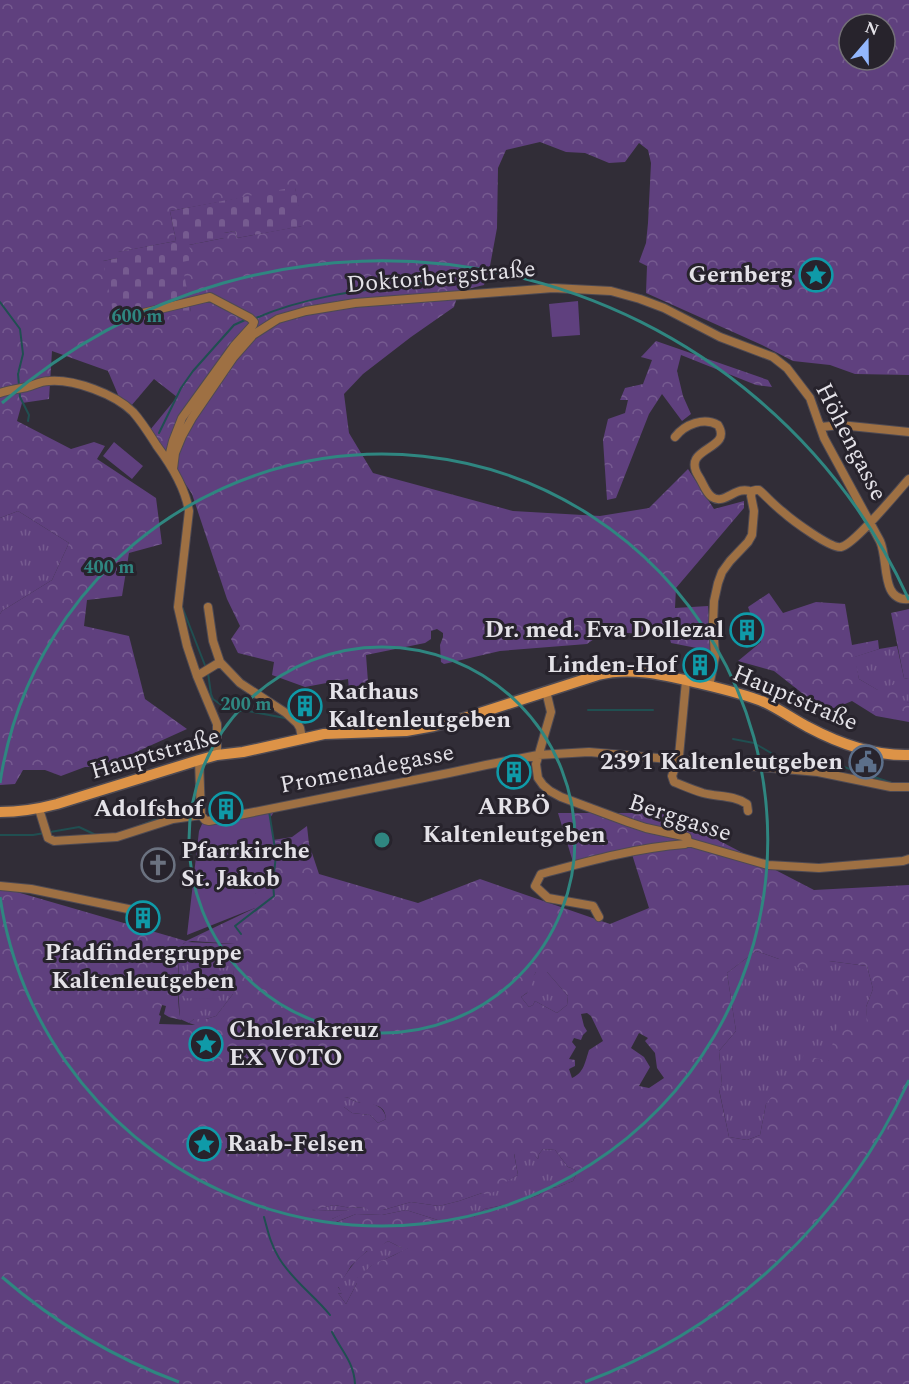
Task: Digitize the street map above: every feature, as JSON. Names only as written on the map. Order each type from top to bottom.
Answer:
[{"type":"main road","name":"Hauptstraße","points":[[0,812],[39,809],[199,759],[243,752],[302,738],[324,734],[406,730],[434,726],[598,675],[618,671],[650,674],[744,695],[846,744],[879,753],[909,755]]},
{"type":"street","name":"Doktorbergstraße","points":[[173,469],[175,453],[187,427],[245,343],[261,329],[278,319],[306,311],[355,303],[553,288],[611,291],[664,308],[720,337],[782,363]]},
{"type":"street","points":[[143,314],[208,296],[254,322],[182,418],[173,441],[171,453],[173,469]]},
{"type":"street","name":"Höhengasse","points":[[782,363],[810,398],[824,438],[883,547],[890,590],[898,598],[909,599]]},
{"type":"street","points":[[0,393],[28,387],[39,382],[62,381],[110,396],[134,413],[173,469],[186,496],[189,511],[178,607],[187,646],[217,724],[217,755]]},
{"type":"street","points":[[675,437],[686,427],[702,421],[718,425],[722,433],[720,440],[698,456],[694,464],[696,473],[710,495],[722,499],[741,490],[752,492],[759,490],[783,513],[836,547],[846,545],[870,523],[909,479]]},
{"type":"street","points":[[820,427],[840,424],[909,432]]},
{"type":"street","points":[[709,686],[715,657],[714,601],[722,572],[752,535],[754,511],[752,492]]},
{"type":"street","points":[[208,607],[213,641],[220,662],[240,683],[286,713],[297,723],[302,738]]},
{"type":"street","points":[[197,676],[220,662]]},
{"type":"street","points":[[686,681],[678,760],[672,776],[674,782],[704,793],[741,801],[747,804],[748,811]]},
{"type":"street","name":"Berggasse","points":[[546,691],[550,712],[536,769],[543,785],[561,797],[646,828],[685,836],[688,842],[768,865],[819,868],[909,859]]},
{"type":"street","name":"Promenadegasse","points":[[39,809],[46,833],[54,841],[117,837],[172,819],[201,815],[209,821],[538,755],[589,752],[818,772],[891,787],[909,787]]},
{"type":"street","points":[[199,759],[201,815]]},
{"type":"street","points":[[598,917],[593,906],[548,897],[535,886],[541,874],[603,856],[688,842]]},
{"type":"street","points":[[0,886],[31,889],[133,910]]},
{"type":"green space","points":[[0,0],[909,0],[909,375],[855,374],[830,365],[793,361],[646,293],[647,266],[639,262],[646,243],[648,223],[651,163],[648,150],[639,143],[625,162],[609,163],[585,153],[566,152],[540,142],[506,150],[498,168],[497,228],[484,285],[459,291],[454,307],[363,374],[344,394],[349,433],[373,473],[513,511],[600,516],[649,508],[688,469],[714,509],[744,501],[744,508],[676,588],[675,608],[708,606],[712,651],[671,643],[670,639],[652,634],[604,632],[587,644],[500,651],[444,664],[441,662],[440,645],[443,633],[437,629],[431,631],[431,639],[425,643],[366,655],[368,682],[357,690],[349,691],[348,679],[305,687],[272,675],[274,662],[238,653],[231,639],[240,626],[227,599],[192,494],[150,430],[177,397],[154,379],[131,406],[119,397],[108,371],[52,351],[49,399],[22,403],[17,421],[71,449],[94,442],[105,446],[97,459],[156,498],[162,544],[129,553],[122,596],[87,600],[84,626],[129,636],[145,699],[187,729],[103,767],[85,767],[61,776],[45,770],[23,770],[15,784],[0,785],[0,614],[52,580],[69,543],[18,511],[0,518]],"holes":[[[295,188],[302,226],[237,238],[235,231],[224,233],[224,238],[189,245],[181,262],[191,312],[103,261],[118,258],[118,252],[176,241],[170,211]]]},
{"type":"green space","points":[[295,187],[303,226],[237,238],[235,231],[224,233],[224,238],[189,245],[192,260],[182,262],[191,312],[116,327],[103,261],[118,258],[117,252],[176,241],[170,211]]},
{"type":"green space","points":[[578,301],[580,335],[552,337],[549,304]]},
{"type":"green space","points":[[656,341],[768,380],[772,387],[756,385],[681,355],[677,371],[683,396],[691,414],[682,421],[662,394],[649,414],[616,498],[607,500],[603,440],[608,419],[625,413],[628,400],[620,400],[625,388],[643,384],[652,360],[641,357]]},
{"type":"green space","points":[[114,442],[143,466],[132,479],[103,456]]},
{"type":"green space","points":[[18,511],[69,543],[52,580],[0,614],[0,518]]},
{"type":"green space","points":[[769,593],[783,613],[816,602],[845,604],[852,645],[878,640],[879,649],[855,657],[859,679],[878,690],[895,684],[902,704],[909,702],[909,722],[876,716],[852,701],[826,712],[774,671],[738,661],[761,642],[748,607]]},
{"type":"green space","points":[[909,609],[909,679],[904,678],[891,613]]},
{"type":"green space","points":[[897,646],[904,678],[909,679],[909,702],[903,705],[859,679],[854,657]]},
{"type":"green space","points":[[276,809],[270,818],[276,855],[273,883],[255,894],[255,908],[187,935],[199,831],[202,824]]},
{"type":"green space","points":[[558,813],[666,813],[814,890],[909,885],[909,1384],[0,1384],[0,890],[10,890],[186,941],[255,908],[255,894],[276,855],[273,840],[292,837],[307,826],[309,844],[319,874],[418,903],[480,879],[610,924],[649,908],[630,848],[573,862]],"holes":[[[192,941],[235,944],[233,994],[216,1016],[194,1019],[189,1023],[195,1025],[159,1024],[162,1005],[166,1006],[164,1014],[181,1020],[178,976],[180,951],[184,943]],[[756,951],[813,974],[829,961],[867,966],[873,989],[866,1007],[867,1026],[840,1016],[828,1061],[804,1055],[766,1104],[760,1135],[747,1140],[729,1137],[719,1090],[722,1084],[719,1051],[736,1031],[727,973]],[[536,972],[547,972],[568,996],[567,1005],[557,1013],[535,1001],[529,1007],[521,997],[529,991]],[[587,1013],[591,1016],[603,1041],[589,1050],[582,1070],[572,1078],[569,1069],[575,1066],[575,1060],[569,1059],[576,1047],[572,1042],[574,1038],[581,1040],[587,1031],[581,1014]],[[639,1033],[648,1038],[645,1041],[655,1053],[657,1068],[664,1078],[649,1088],[639,1086],[650,1067],[644,1057],[631,1048]],[[344,1097],[380,1107],[386,1119],[378,1123],[370,1115],[352,1113],[344,1107]],[[526,1149],[538,1159],[543,1149],[555,1150],[568,1167],[577,1173],[573,1181],[545,1189],[539,1195],[484,1209],[474,1217],[465,1216],[450,1221],[441,1221],[406,1210],[382,1215],[356,1214],[332,1224],[332,1219],[352,1210],[312,1210],[334,1205],[351,1208],[365,1207],[369,1211],[383,1210],[411,1202],[439,1206],[482,1193],[487,1195],[518,1175],[514,1154]],[[388,1241],[402,1248],[408,1248],[374,1264],[356,1278],[357,1283],[346,1304],[338,1293],[343,1294],[338,1287],[346,1288],[342,1281],[351,1266],[367,1251],[378,1253],[381,1246]]]},
{"type":"green space","points":[[186,942],[235,944],[233,994],[216,1016],[194,1019],[189,1023],[180,1019],[178,985],[179,952]]},
{"type":"green space","points":[[190,945],[213,947],[211,976],[188,974]]},
{"type":"green space","points":[[756,951],[779,959],[829,961],[867,966],[873,989],[866,1007],[868,1026],[828,1061],[766,1104],[760,1135],[747,1140],[729,1137],[719,1089],[722,1084],[719,1051],[736,1031],[727,973]]},
{"type":"green space","points":[[536,972],[547,972],[568,996],[567,1005],[557,1013],[535,1001],[529,1007],[521,997],[527,993]]},
{"type":"green space","points":[[183,981],[217,982],[212,999],[184,998],[180,983]]},
{"type":"green space","points":[[344,1097],[378,1106],[384,1111],[386,1119],[378,1123],[370,1115],[352,1113],[344,1107]]},
{"type":"green space","points":[[527,1148],[538,1159],[543,1149],[555,1150],[568,1167],[577,1173],[573,1181],[545,1189],[539,1195],[518,1202],[484,1209],[474,1217],[465,1216],[450,1221],[441,1221],[406,1210],[382,1215],[356,1214],[331,1224],[332,1219],[350,1210],[310,1210],[334,1205],[383,1210],[411,1202],[439,1206],[459,1201],[482,1193],[518,1175],[514,1153]]},
{"type":"green space","points":[[388,1241],[402,1248],[411,1247],[371,1266],[357,1278],[357,1283],[346,1304],[338,1293],[342,1294],[338,1286],[344,1277],[366,1252]]},
{"type":"waterway","points":[[256,318],[323,297],[438,281]]},
{"type":"waterway","points":[[0,302],[20,329],[23,354],[18,374],[20,397],[29,415],[28,421]]},
{"type":"waterway","points":[[159,433],[181,388],[193,371],[234,325],[245,320]]},
{"type":"waterway","points":[[181,604],[208,673],[213,699],[224,707],[237,711],[285,718]]},
{"type":"waterway","points":[[588,710],[653,710]]},
{"type":"waterway","points":[[733,739],[754,743],[778,757],[820,759],[892,783]]},
{"type":"waterway","points":[[241,934],[235,926],[274,896],[276,855],[269,811]]},
{"type":"waterway","points":[[131,829],[160,818]]},
{"type":"waterway","points":[[0,835],[33,835],[79,827],[96,835]]},
{"type":"waterway","points":[[264,1217],[276,1253],[284,1266],[330,1315]]},
{"type":"waterway","points":[[332,1332],[350,1363],[355,1384]]},
{"type":"place","name":"Gernberg","points":[[816,275]]},
{"type":"place","name":"Dr. med. Eva Dollezal","points":[[747,630]]},
{"type":"place","name":"Linden-Hof","points":[[700,665]]},
{"type":"place","name":"Rathaus Kaltenleutgeben","points":[[305,706]]},
{"type":"place","name":"2391 Kaltenleutgeben","points":[[866,762]]},
{"type":"place","name":"ARBÖ Kaltenleutgeben","points":[[514,772]]},
{"type":"place","name":"Adolfshof","points":[[226,809]]},
{"type":"place","name":"Pfarrkirche St. Jakob","points":[[158,865]]},
{"type":"place","name":"Pfadfindergruppe Kaltenleutgeben","points":[[143,918]]},
{"type":"place","name":"Cholerakreuz EX VOTO","points":[[206,1044]]},
{"type":"place","name":"Raab-Felsen","points":[[204,1144]]}]
